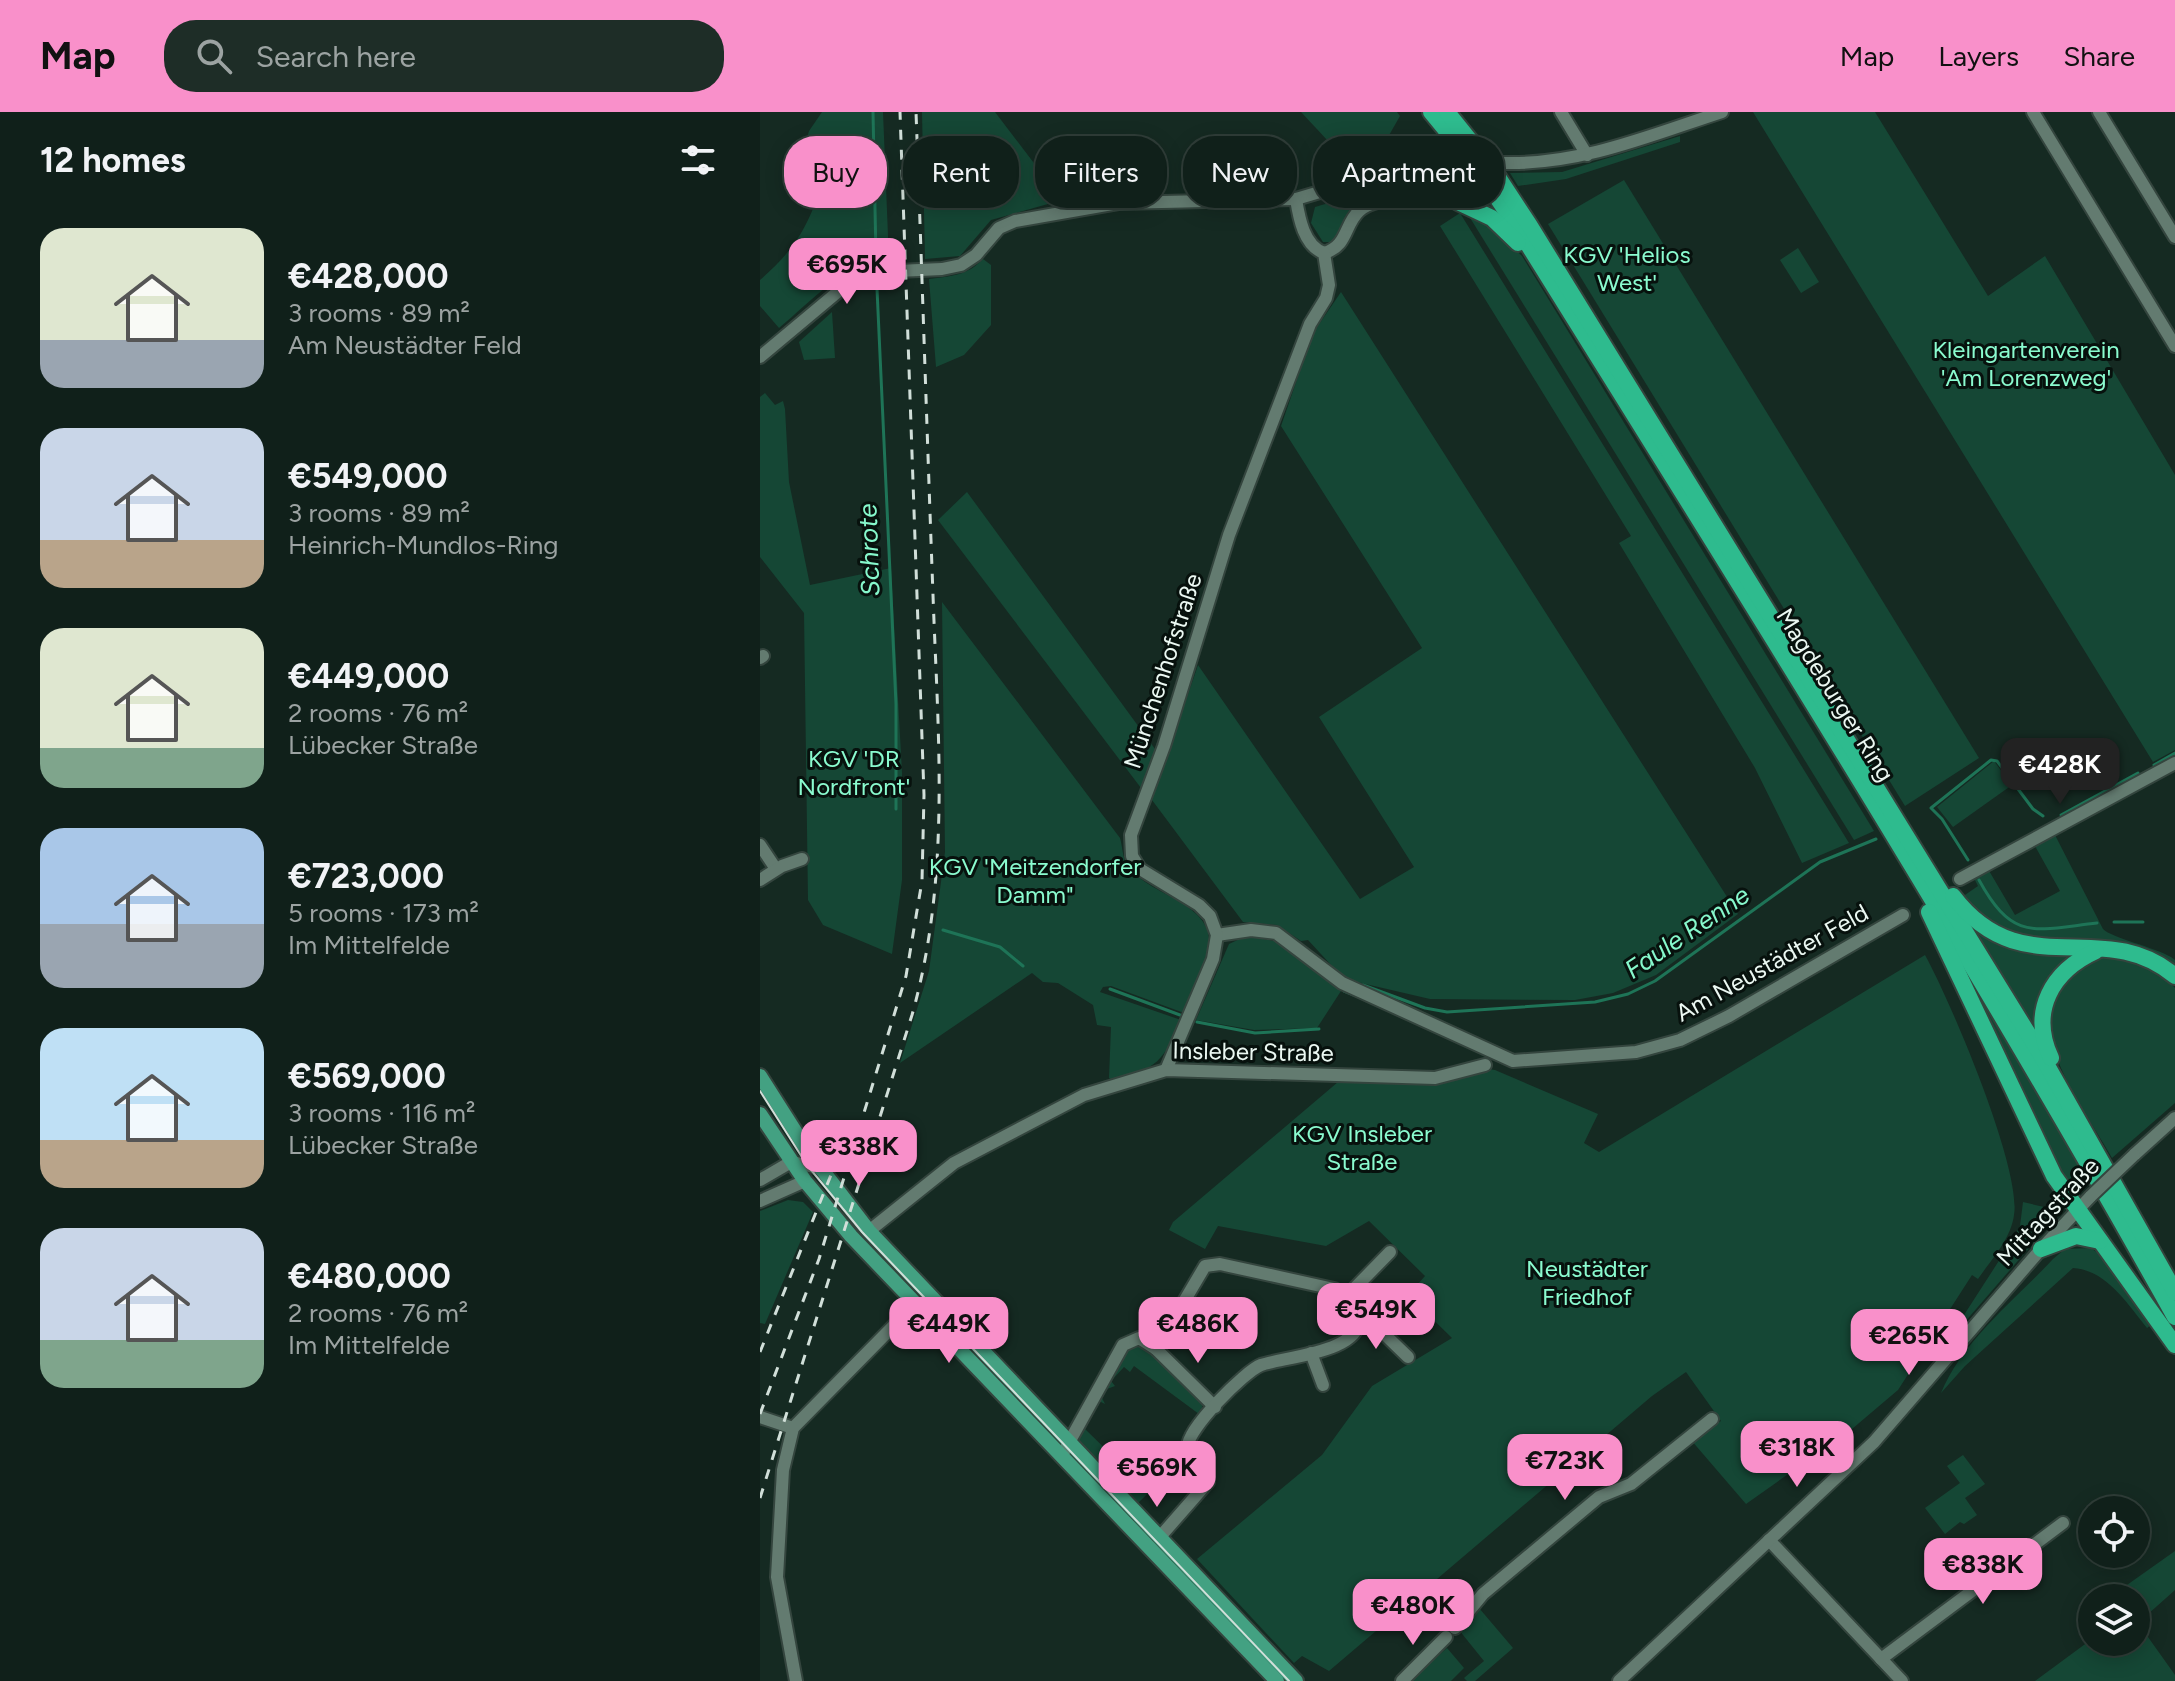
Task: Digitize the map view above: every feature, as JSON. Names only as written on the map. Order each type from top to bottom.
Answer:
[{"type":"highway","name":"Magdeburger Ring","points":[[1431,112],[1486,180],[1904,841],[2082,1125],[2175,1292]]},
{"type":"highway","name":"Magdeburger Ring","points":[[1447,112],[1488,162],[1530,226],[1904,841],[2175,1317]]},
{"type":"highway","points":[[1469,208],[1506,229],[1550,293],[1561,298]]},
{"type":"highway","points":[[2175,976],[2139,953],[2105,948],[2044,948],[1995,932],[1961,905],[1923,848],[1904,841],[1898,856],[1933,920],[2028,1125],[2077,1211],[2175,1345]]},
{"type":"highway","points":[[2082,1125],[2080,1110],[2048,1052],[2042,1014],[2047,996],[2059,974],[2073,963],[2105,948]]},
{"type":"highway","points":[[2041,1249],[2076,1236],[2100,1241]]},
{"type":"main road","points":[[760,1076],[811,1161],[869,1231],[1277,1681]]},
{"type":"main road","points":[[760,1114],[805,1181],[851,1236],[1065,1450],[1159,1538],[1296,1681]]},
{"type":"main road","points":[[805,1181],[811,1161]]},
{"type":"street","points":[[1561,112],[1587,155]]},
{"type":"street","points":[[1297,199],[1401,168],[1456,163],[1543,163],[1587,155],[1722,112]]},
{"type":"street","points":[[2033,112],[2175,346]]},
{"type":"street","points":[[2099,112],[2175,237]]},
{"type":"street","points":[[760,357],[856,278],[875,272],[942,269],[961,265],[976,255],[997,229],[1015,221],[1118,203],[1183,202]]},
{"type":"street","points":[[1297,203],[1303,229],[1317,250],[1324,253],[1341,243],[1362,208]]},
{"type":"street","name":"Münchenhofstraße","points":[[1217,935],[1210,916],[1199,905],[1142,872],[1132,856],[1131,835],[1164,746],[1229,535],[1305,336],[1326,298],[1329,278],[1324,253]]},
{"type":"street","points":[[1960,879],[2175,763]]},
{"type":"street","points":[[760,845],[776,869]]},
{"type":"street","points":[[760,880],[776,869],[802,859]]},
{"type":"street","name":"Am Neustädter Feld","points":[[1217,935],[1257,930],[1279,935],[1342,983],[1513,1061],[1636,1052],[1680,1040],[1729,1016],[1903,915]]},
{"type":"street","points":[[1166,1070],[1213,959],[1217,935]]},
{"type":"street","name":"Insleber Straße","points":[[869,1231],[954,1163],[1086,1094],[1122,1086],[1166,1070],[1435,1078],[1485,1065]]},
{"type":"street","name":"Mittagstraße","points":[[1619,1681],[1884,1431],[2041,1249],[2091,1196],[2175,1118]]},
{"type":"street","points":[[760,1180],[791,1162],[811,1161]]},
{"type":"street","points":[[760,1201],[805,1181]]},
{"type":"street","points":[[1346,1297],[1390,1252]]},
{"type":"street","points":[[1156,1349],[1198,1273],[1211,1264],[1334,1289],[1346,1297],[1359,1319],[1377,1326],[1408,1357]]},
{"type":"street","points":[[796,1681],[777,1577],[783,1470],[793,1428],[916,1303]]},
{"type":"street","points":[[1159,1538],[1206,1487],[1208,1475],[1189,1450],[1187,1441],[1215,1407],[1256,1367],[1341,1344],[1357,1328],[1359,1319]]},
{"type":"street","points":[[1065,1450],[1123,1345],[1139,1338],[1156,1349],[1215,1407]]},
{"type":"street","points":[[1311,1353],[1323,1385]]},
{"type":"street","points":[[760,1417],[793,1428]]},
{"type":"street","points":[[1402,1681],[1450,1633],[1483,1594],[1599,1497],[1631,1484],[1712,1419]]},
{"type":"street","points":[[1881,1659],[2063,1523]]},
{"type":"street","points":[[1769,1540],[1902,1681]]},
{"type":"green space","points":[[822,112],[883,112],[884,136],[808,136]]},
{"type":"green space","points":[[922,112],[995,112],[1013,136],[922,136]]},
{"type":"green space","points":[[1301,112],[1397,112],[1400,116],[1389,136],[1323,136]]},
{"type":"green space","name":"Kleingartenverein 'Am Lorenzweg'","points":[[1753,112],[1875,112],[1988,296],[2045,256],[2175,475],[2175,750],[2153,762]]},
{"type":"green space","points":[[1680,136],[1680,142],[1566,179],[1518,186],[1510,173],[1562,172]]},
{"type":"green space","points":[[1019,144],[1035,165],[1035,208],[991,220],[960,256],[925,259],[924,208],[1019,208]]},
{"type":"green space","name":"KGV 'Helios West'","points":[[1624,180],[1979,758],[1905,806],[1548,224]]},
{"type":"green space","points":[[813,208],[887,208],[889,260],[873,262],[843,275],[779,328],[760,306],[760,280],[794,244]]},
{"type":"green space","points":[[1315,208],[1363,208],[1333,242],[1323,242],[1311,223]]},
{"type":"green space","points":[[1464,208],[1478,214],[1522,256],[1874,831],[1854,840]]},
{"type":"green space","points":[[1481,208],[1492,208],[1500,219]]},
{"type":"green space","points":[[1460,213],[1849,843],[1802,863],[1755,768],[1619,543],[1631,536],[1440,226]]},
{"type":"green space","points":[[1798,248],[1819,282],[1801,293],[1780,260]]},
{"type":"green space","points":[[983,259],[991,265],[991,325],[964,355],[936,367],[929,279],[965,272]]},
{"type":"green space","points":[[1341,292],[1738,914],[1656,975],[1613,993],[1575,1000],[1430,999],[1344,979],[1308,940],[1301,941],[1277,925],[1243,922],[1152,800],[1198,665],[1360,899],[1414,867],[1319,717],[1422,648],[1281,426],[1313,333]]},
{"type":"green space","points":[[832,312],[835,358],[804,360],[799,342]]},
{"type":"green space","name":"KGV 'DR Nordfront'","points":[[765,393],[775,405],[783,401],[785,409],[789,482],[810,585],[891,568],[902,773],[902,880],[892,954],[823,925],[808,900],[804,613],[760,557],[760,397]]},
{"type":"green space","points":[[967,492],[1155,749],[1141,788],[938,520]]},
{"type":"green space","name":"KGV 'Meitzendorfer Damm\"","points":[[942,602],[1120,838],[1129,867],[1152,886],[1193,911],[1203,921],[1209,934],[1205,966],[1184,1013],[1111,986],[1103,987],[1100,992],[1181,1020],[1163,1054],[1140,1072],[1114,1081],[1109,1078],[1111,1027],[1097,1025],[1093,1005],[1058,983],[1043,982],[1032,973],[900,1063],[929,971],[945,852]]},
{"type":"green space","points":[[1994,761],[2012,785],[1953,827],[1937,807]]},
{"type":"green space","points":[[2055,835],[2103,929],[2171,957],[2175,960],[2175,971],[2136,946],[2072,944],[2025,936],[1987,918],[1962,897],[1978,886],[1973,876],[1988,869],[2015,915],[2060,891],[2035,846]]},
{"type":"green space","points":[[1959,908],[1976,924],[2084,952],[2062,965],[2043,1047]]},
{"type":"green space","points":[[1938,919],[2090,1178],[2069,1189]]},
{"type":"green space","points":[[1246,936],[1280,942],[1341,991],[1317,1028],[1254,1030],[1196,1020],[1229,944]]},
{"type":"green space","points":[[2123,954],[2163,975],[2175,988],[2175,1103],[2112,1158],[2060,1064],[2052,1039],[2050,1015],[2056,993],[2073,974],[2096,960]]},
{"type":"green space","name":"Neustädter Friedhof","points":[[1925,955],[1951,1008],[1996,1124],[2007,1161],[2014,1215],[2000,1249],[1978,1279],[1972,1275],[1898,1390],[1852,1429],[1746,1504],[1691,1440],[1721,1421],[1686,1372],[1652,1396],[1329,1671],[1302,1656],[1294,1663],[1197,1559],[1322,1455],[1372,1386],[1452,1338],[1408,1295],[1425,1276],[1369,1221],[1326,1246],[1218,1226],[1205,1249],[1169,1230],[1173,1222],[1338,1082],[1441,1084],[1487,1069],[1495,1070],[1598,1114],[1584,1143],[1599,1152]]},
{"type":"green space","points":[[788,1200],[803,1202],[813,1212],[765,1324],[760,1323],[760,1211]]},
{"type":"green space","points":[[2023,1202],[2044,1207],[2042,1233],[1944,1346],[2020,1226]]},
{"type":"green space","points":[[2091,1248],[2102,1256],[2151,1325],[2147,1328],[2106,1281],[2085,1270],[2073,1268],[1965,1366],[1941,1393],[1962,1355],[1976,1338],[2053,1259],[2065,1249]]},
{"type":"green space","points":[[1139,1343],[1168,1365],[1202,1403],[1203,1413],[1190,1429],[1188,1427],[1199,1414],[1134,1366],[1130,1372],[1124,1367],[1111,1381],[1115,1386],[1107,1389],[1106,1386],[1128,1348]]},
{"type":"green space","points":[[1101,1396],[1105,1404],[1099,1401],[1085,1429],[1126,1469],[1114,1480],[1077,1440]]},
{"type":"green space","points":[[1170,1449],[1183,1459],[1137,1504],[1117,1482],[1129,1471],[1138,1480]]},
{"type":"green space","points":[[1963,1455],[1985,1484],[1965,1498],[1977,1515],[1964,1524],[1960,1522],[1945,1534],[1925,1508],[1960,1483],[1947,1466]]},
{"type":"green space","points":[[2175,1551],[2175,1590],[2150,1612],[2150,1584],[2128,1584]]},
{"type":"green space","points":[[1479,1608],[1513,1648],[1475,1681],[1467,1681],[1464,1678],[1484,1661],[1459,1630]]},
{"type":"green space","points":[[2150,1640],[2175,1675],[2175,1681],[2035,1681],[2078,1649],[2078,1656],[2150,1656]]},
{"type":"green space","points":[[1447,1648],[1464,1668],[1451,1681],[1410,1681]]},
{"type":"waterway","name":"Schrote","points":[[873,112],[876,256]]},
{"type":"waterway","name":"Schrote","points":[[877,289],[896,704],[896,809]]},
{"type":"waterway","name":"Faule Renne","points":[[2154,765],[2175,753]]},
{"type":"waterway","name":"Faule Renne","points":[[1968,860],[1942,819],[1931,808],[1991,760],[1997,761],[2033,809],[2043,816]]},
{"type":"waterway","name":"Faule Renne","points":[[2061,815],[2138,773]]},
{"type":"waterway","name":"Faule Renne","points":[[1363,985],[1425,1008],[1447,1012],[1595,1002],[1628,994],[1655,981],[1820,862],[1876,839]]},
{"type":"waterway","points":[[1979,880],[1991,900],[2015,923],[2041,929],[2097,923]]},
{"type":"waterway","points":[[2114,922],[2143,922]]},
{"type":"waterway","name":"Faule Renne","points":[[943,930],[1000,947],[1023,966]]},
{"type":"waterway","name":"Faule Renne","points":[[1110,989],[1180,1015]]},
{"type":"waterway","name":"Faule Renne","points":[[1344,991],[1359,997]]},
{"type":"waterway","name":"Faule Renne","points":[[1197,1022],[1255,1033],[1319,1029]]},
{"type":"tram line","points":[[760,1091],[807,1165],[862,1232],[1289,1681]]},
{"type":"railway","points":[[760,1414],[819,1259],[906,976],[922,881],[924,795],[900,112]]},
{"type":"railway","points":[[760,1498],[912,1015],[932,911],[937,859],[939,754],[916,112]]},
{"type":"railway","points":[[760,1352],[847,1135]]},
{"type":"park label","name":"KGV Insleber Straße","points":[[1362,1148]]}]
